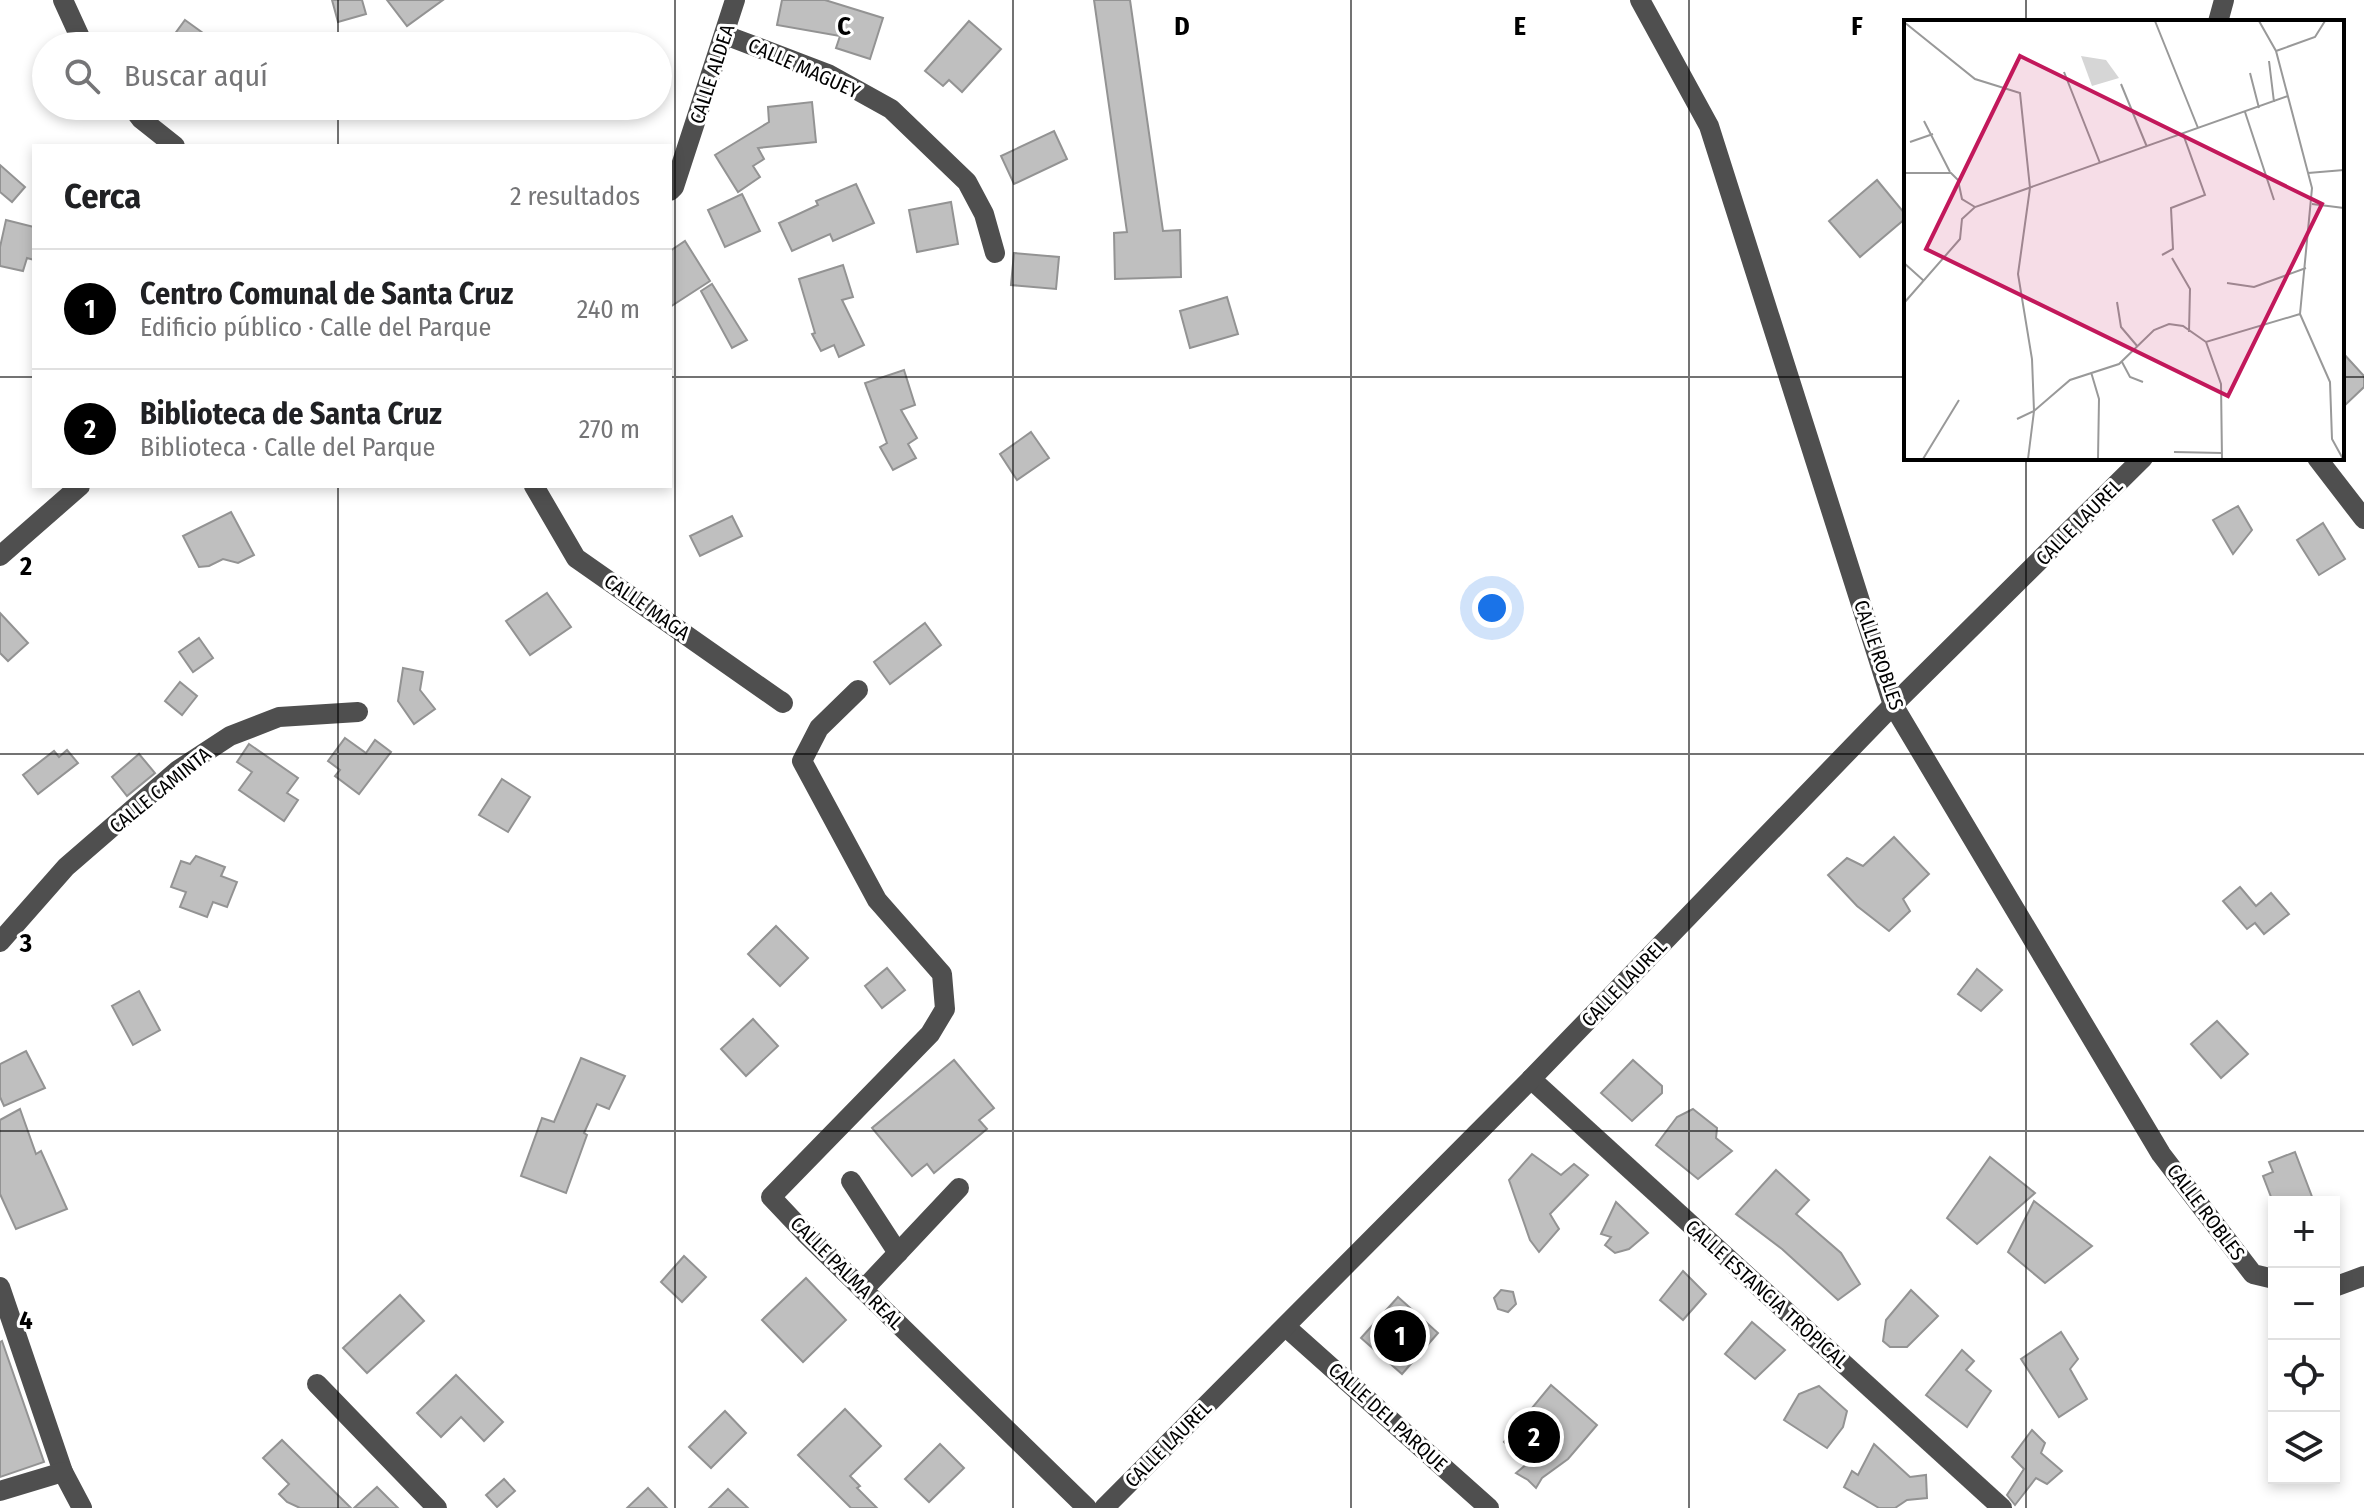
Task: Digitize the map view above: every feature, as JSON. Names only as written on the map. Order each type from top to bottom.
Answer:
[{"type":"street","points":[[63,0],[78,32]]},
{"type":"street","name":"CALLE ALDEA","points":[[672,189],[735,0]]},
{"type":"street","name":"CALLE ROBLES","points":[[1640,0],[1709,126],[1893,705],[2161,1154],[2253,1274],[2268,1278]]},
{"type":"street","points":[[2219,20],[2224,0]]},
{"type":"street","name":"CALLE MAGUEY","points":[[725,35],[828,74],[891,109],[967,182],[984,214],[995,253]]},
{"type":"street","points":[[142,120],[172,144]]},
{"type":"street","name":"CALLE LAUREL","points":[[1104,1508],[1531,1079],[1893,705],[2141,460]]},
{"type":"street","points":[[2319,460],[2364,519]]},
{"type":"street","points":[[0,556],[78,488]]},
{"type":"street","name":"CALLE MAGA","points":[[535,488],[576,558],[783,703],[781,701]]},
{"type":"street","name":"CALLE PALMA REAL","points":[[858,690],[819,728],[802,761],[877,900],[942,974],[945,1009],[930,1034],[771,1197],[1087,1508]]},
{"type":"street","name":"CALLE CAMINTA","points":[[0,942],[66,867],[178,770],[230,736],[279,717],[358,712]]},
{"type":"street","name":"CALLE ESTANCIA TROPICAL","points":[[1531,1079],[2002,1508]]},
{"type":"street","points":[[851,1181],[898,1253]]},
{"type":"street","points":[[863,1290],[959,1188]]},
{"type":"street","points":[[2340,1285],[2364,1276]]},
{"type":"street","points":[[0,1287],[63,1472],[82,1508]]},
{"type":"street","name":"CALLE DEL PARQUE","points":[[1286,1327],[1489,1508]]},
{"type":"street","points":[[317,1384],[437,1508]]},
{"type":"street","points":[[0,1491],[63,1472]]},
{"type":"building","points":[[332,0],[362,0],[366,14],[338,22]]},
{"type":"building","points":[[387,0],[443,0],[407,26]]},
{"type":"building","points":[[782,0],[825,0],[883,18],[870,59],[836,48],[840,36],[777,25]]},
{"type":"building","points":[[1094,0],[1130,0],[1163,231],[1180,230],[1181,277],[1115,279],[1114,233],[1127,232]]},
{"type":"building","points":[[185,20],[202,32],[176,32]]},
{"type":"building","points":[[969,21],[1001,49],[962,92],[949,80],[943,86],[925,71]]},
{"type":"building","points":[[812,102],[816,142],[758,148],[764,159],[753,166],[760,177],[738,192],[715,155],[769,122],[768,107]]},
{"type":"building","points":[[1054,131],[1067,159],[1014,184],[1001,156]]},
{"type":"building","points":[[0,165],[25,187],[12,202],[0,192]]},
{"type":"building","points":[[1877,180],[1904,213],[1904,220],[1860,257],[1829,221]]},
{"type":"building","points":[[856,184],[874,223],[833,241],[830,234],[792,251],[779,223],[818,205],[816,201]]},
{"type":"building","points":[[742,194],[760,231],[725,247],[708,210]]},
{"type":"building","points":[[951,202],[958,244],[917,252],[909,210]]},
{"type":"building","points":[[6,220],[32,226],[32,259],[27,258],[23,271],[0,266],[0,247]]},
{"type":"building","points":[[685,241],[710,281],[672,306],[672,250]]},
{"type":"building","points":[[1014,253],[1059,257],[1056,289],[1011,285]]},
{"type":"building","points":[[843,265],[853,297],[842,300],[864,345],[839,357],[834,345],[821,351],[812,334],[815,333],[799,279]]},
{"type":"building","points":[[712,284],[747,340],[732,348],[701,291]]},
{"type":"building","points":[[1227,297],[1238,334],[1190,348],[1180,311]]},
{"type":"building","points":[[2344,354],[2364,376],[2364,387],[2344,406]]},
{"type":"building","points":[[904,370],[915,405],[901,410],[917,438],[908,444],[916,458],[893,470],[880,447],[887,443],[865,383]]},
{"type":"building","points":[[1031,432],[1049,458],[1017,480],[1000,454]]},
{"type":"building","points":[[2238,506],[2252,530],[2233,554],[2213,520]]},
{"type":"building","points":[[231,512],[254,555],[238,563],[223,559],[199,567],[183,536]]},
{"type":"building","points":[[732,516],[742,536],[700,556],[690,536]]},
{"type":"building","points":[[2323,523],[2345,559],[2319,575],[2297,540]]},
{"type":"building","points":[[547,593],[571,627],[530,655],[506,621]]},
{"type":"building","points":[[0,613],[28,643],[8,661],[0,653]]},
{"type":"building","points":[[925,623],[941,645],[890,684],[874,662]]},
{"type":"building","points":[[199,638],[213,658],[193,672],[179,652]]},
{"type":"building","points":[[403,668],[423,672],[420,690],[435,709],[414,724],[398,701]]},
{"type":"building","points":[[180,682],[197,696],[182,715],[165,701]]},
{"type":"building","points":[[345,738],[366,753],[375,740],[391,752],[359,794],[335,776],[340,770],[328,761]]},
{"type":"building","points":[[249,744],[298,778],[287,793],[298,800],[284,821],[239,790],[252,772],[237,762]]},
{"type":"building","points":[[67,750],[78,763],[38,794],[23,775],[54,751],[59,757]]},
{"type":"building","points":[[139,754],[155,773],[127,796],[112,777]]},
{"type":"building","points":[[502,779],[530,797],[508,832],[479,815]]},
{"type":"building","points":[[1894,837],[1929,874],[1903,899],[1910,911],[1889,931],[1857,906],[1828,875],[1847,858],[1863,866]]},
{"type":"building","points":[[196,856],[225,867],[221,876],[237,882],[227,907],[213,902],[207,917],[180,907],[186,892],[171,887],[181,861],[190,864]]},
{"type":"building","points":[[2240,887],[2256,906],[2271,893],[2289,914],[2264,934],[2255,923],[2247,929],[2223,901]]},
{"type":"building","points":[[776,926],[808,958],[780,986],[748,954]]},
{"type":"building","points":[[887,968],[905,990],[882,1008],[865,986]]},
{"type":"building","points":[[1977,969],[2002,990],[1981,1011],[1958,994]]},
{"type":"building","points":[[139,991],[160,1030],[133,1045],[112,1006]]},
{"type":"building","points":[[753,1019],[778,1046],[746,1076],[721,1049]]},
{"type":"building","points":[[2217,1021],[2248,1054],[2221,1078],[2191,1044]]},
{"type":"building","points":[[26,1051],[45,1088],[4,1106],[0,1097],[0,1064]]},
{"type":"building","points":[[581,1058],[625,1076],[609,1109],[597,1104],[584,1133],[587,1135],[566,1193],[521,1176],[542,1118],[554,1122]]},
{"type":"building","points":[[954,1060],[994,1108],[979,1120],[987,1129],[934,1173],[927,1164],[912,1176],[872,1128]]},
{"type":"building","points":[[1633,1060],[1662,1086],[1662,1093],[1632,1121],[1601,1093]]},
{"type":"building","points":[[20,1109],[36,1154],[41,1151],[67,1209],[16,1229],[0,1194],[0,1120]]},
{"type":"building","points":[[1693,1109],[1717,1128],[1716,1138],[1732,1151],[1698,1179],[1656,1145],[1677,1117]]},
{"type":"building","points":[[2295,1152],[2312,1196],[2271,1196],[2263,1176],[2273,1172],[2269,1162]]},
{"type":"building","points":[[1532,1154],[1561,1175],[1574,1164],[1588,1175],[1550,1214],[1559,1229],[1539,1252],[1530,1240],[1509,1180]]},
{"type":"building","points":[[1990,1157],[2035,1193],[1977,1244],[1947,1218]]},
{"type":"building","points":[[1776,1170],[1809,1200],[1796,1214],[1841,1253],[1860,1284],[1838,1300],[1782,1249],[1736,1214]]},
{"type":"building","points":[[2034,1201],[2092,1246],[2045,1283],[2008,1252]]},
{"type":"building","points":[[1616,1202],[1648,1233],[1629,1249],[1615,1253],[1605,1245],[1611,1237],[1601,1234]]},
{"type":"building","points":[[684,1256],[706,1277],[682,1302],[661,1282]]},
{"type":"building","points":[[1683,1271],[1706,1294],[1683,1320],[1660,1300]]},
{"type":"building","points":[[806,1278],[846,1320],[803,1362],[762,1320]]},
{"type":"building","points":[[1501,1290],[1513,1292],[1516,1304],[1508,1312],[1498,1309],[1494,1298]]},
{"type":"building","points":[[1911,1290],[1938,1316],[1907,1347],[1890,1347],[1883,1341],[1886,1320]]},
{"type":"building","points":[[400,1295],[424,1321],[367,1373],[343,1348]]},
{"type":"building","points":[[1398,1297],[1438,1333],[1402,1374],[1361,1338]]},
{"type":"building","points":[[1752,1322],[1785,1350],[1755,1379],[1725,1354]]},
{"type":"building","points":[[2061,1332],[2078,1359],[2070,1369],[2087,1399],[2059,1417],[2021,1359]]},
{"type":"building","points":[[0,1342],[44,1462],[0,1477]]},
{"type":"building","points":[[1962,1350],[1974,1361],[1966,1370],[1991,1391],[1967,1427],[1926,1395]]},
{"type":"building","points":[[456,1375],[503,1422],[484,1441],[461,1417],[441,1437],[417,1413]]},
{"type":"building","points":[[1551,1385],[1597,1425],[1568,1459],[1542,1478],[1536,1488],[1516,1473],[1528,1463],[1504,1442]]},
{"type":"building","points":[[1819,1386],[1847,1411],[1843,1427],[1827,1448],[1784,1420],[1799,1394]]},
{"type":"building","points":[[845,1409],[881,1446],[850,1476],[877,1508],[851,1508],[798,1455]]},
{"type":"building","points":[[725,1411],[746,1433],[711,1468],[689,1447]]},
{"type":"building","points":[[2032,1430],[2045,1443],[2041,1453],[2062,1471],[2047,1484],[2036,1478],[2015,1505],[2007,1495],[2024,1469],[2012,1457]]},
{"type":"building","points":[[282,1440],[351,1508],[300,1508],[287,1502],[279,1494],[289,1484],[263,1458]]},
{"type":"building","points":[[940,1444],[964,1468],[929,1502],[905,1479]]},
{"type":"building","points":[[1874,1444],[1910,1477],[1926,1475],[1927,1498],[1907,1500],[1895,1508],[1879,1508],[1844,1487],[1852,1471],[1858,1475]]},
{"type":"building","points":[[504,1479],[515,1491],[497,1507],[486,1495]]},
{"type":"building","points":[[377,1487],[398,1508],[354,1508]]},
{"type":"building","points":[[648,1488],[667,1508],[627,1508]]},
{"type":"building","points":[[728,1489],[748,1508],[709,1508]]},
{"type":"place","name":"Centro Comunal de Santa Cruz","points":[[1400,1336]]},
{"type":"place","name":"Biblioteca de Santa Cruz","points":[[1534,1437]]}]
